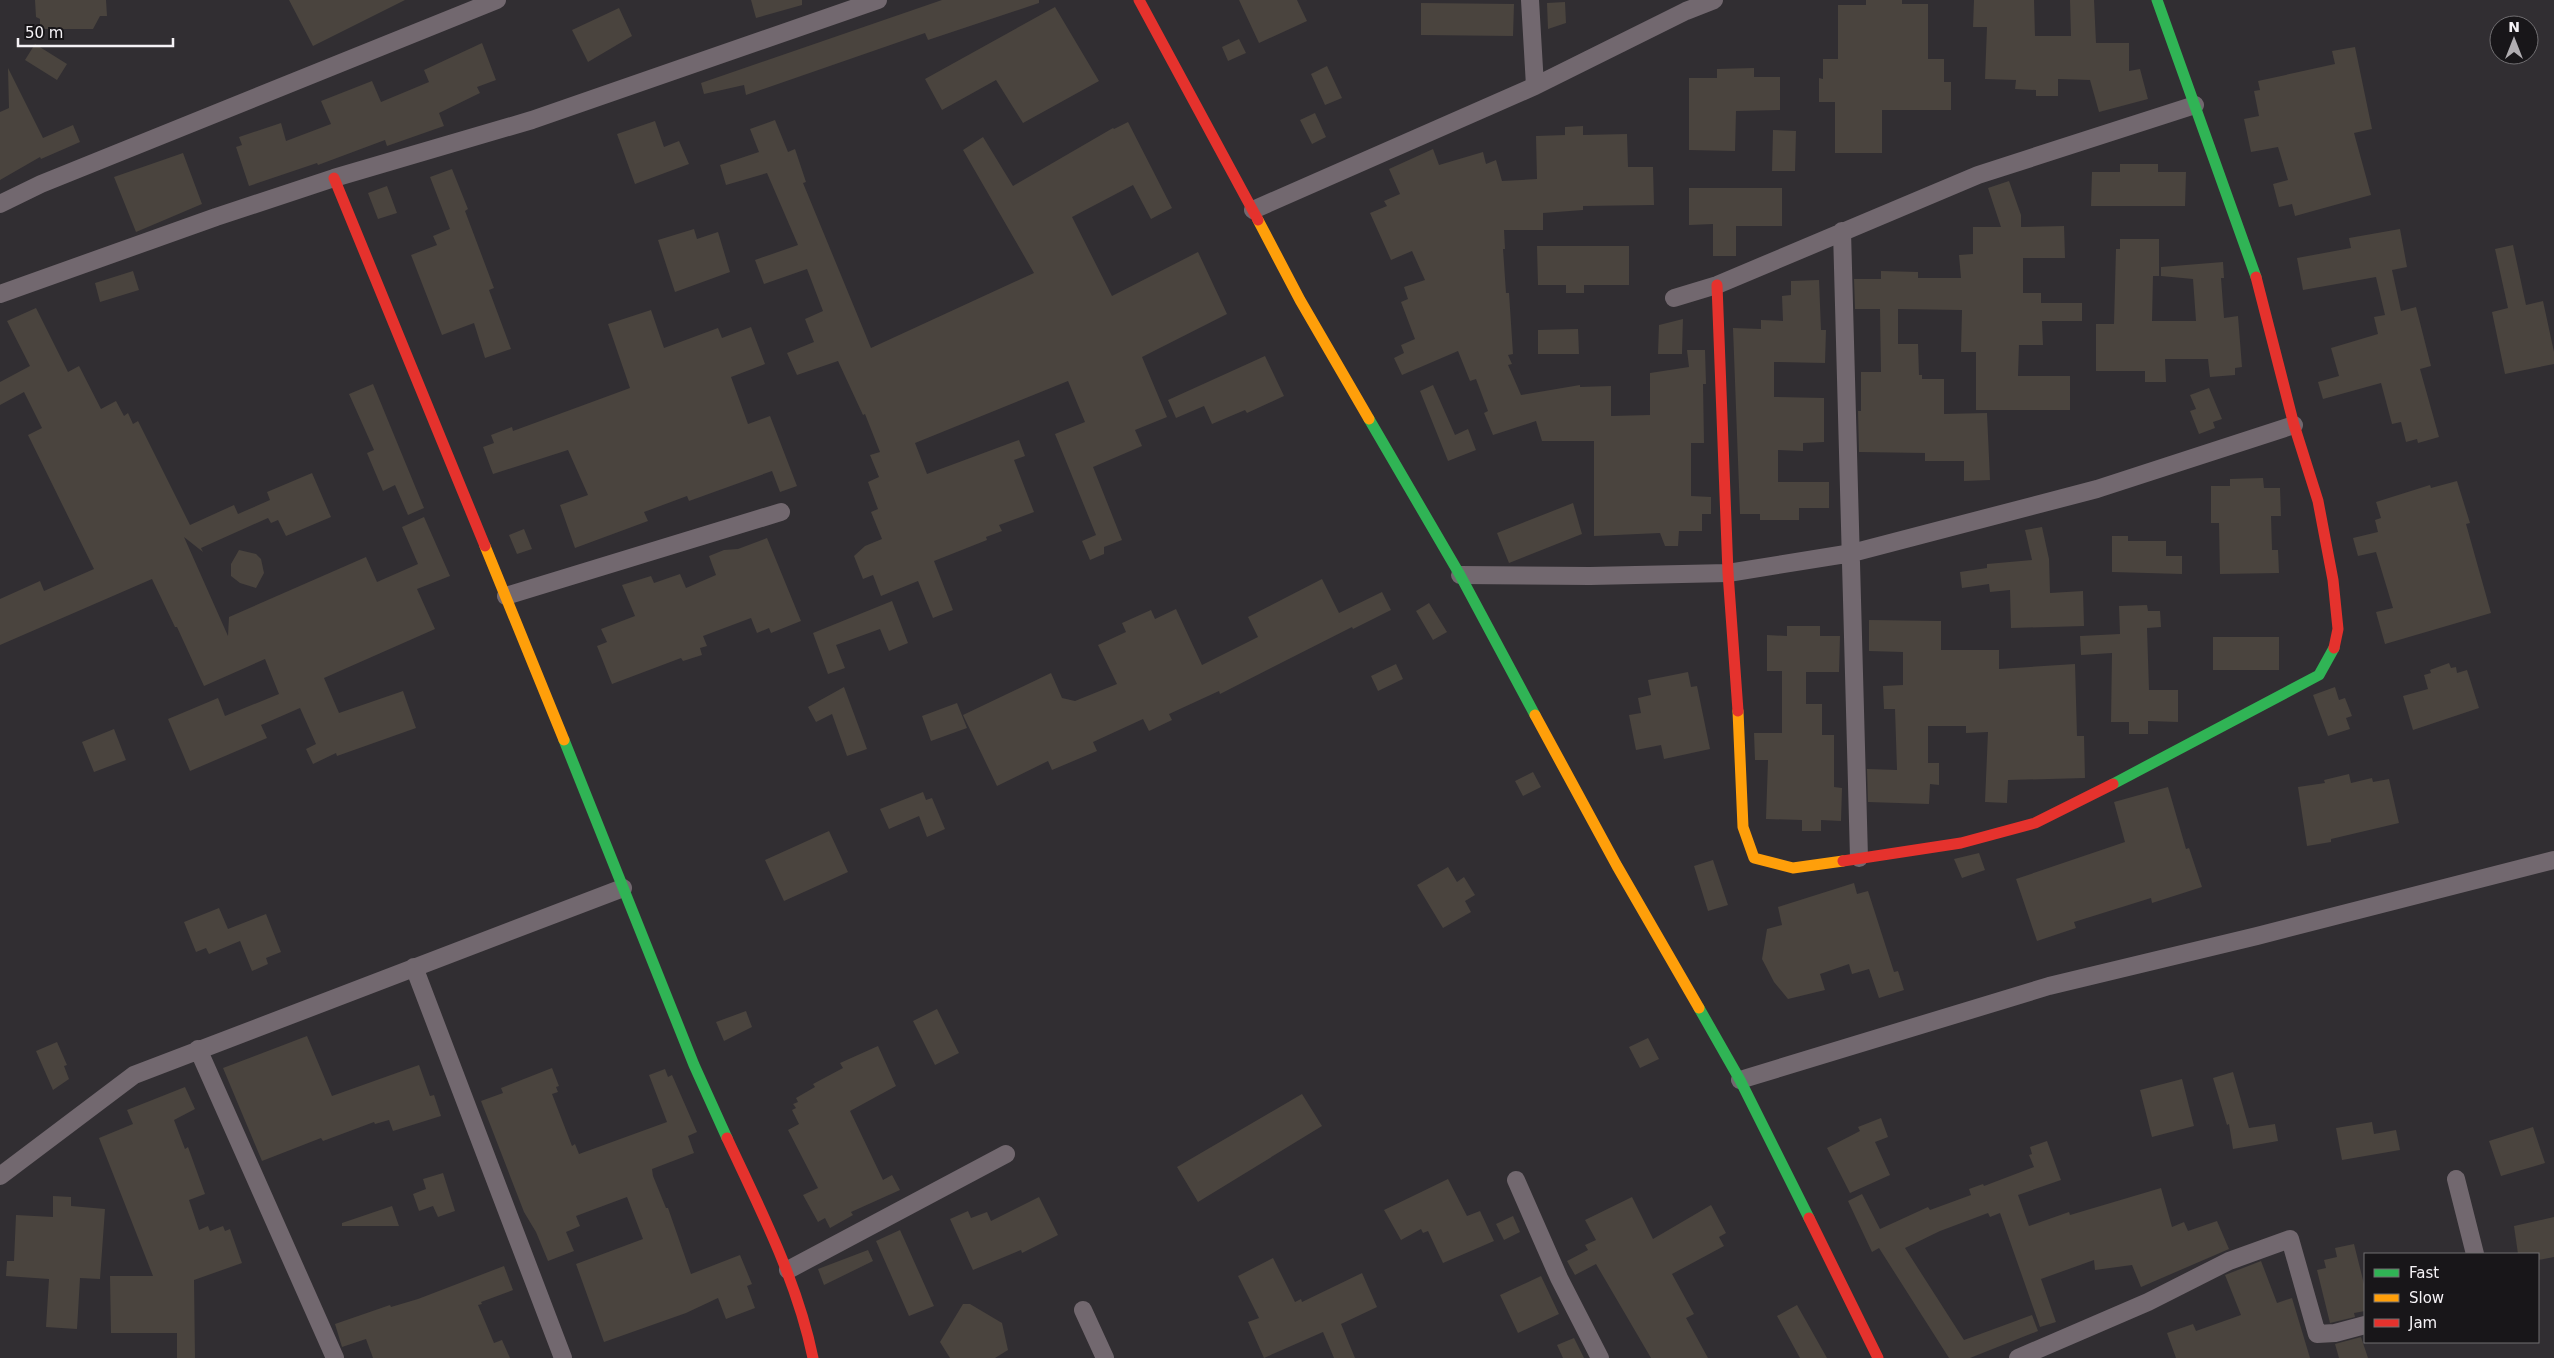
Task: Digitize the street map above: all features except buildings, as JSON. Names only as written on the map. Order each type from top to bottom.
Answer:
[{"type":"street","points":[[0,204],[41,184],[497,0]]},
{"type":"street","points":[[0,294],[334,178],[532,120],[878,0]]},
{"type":"street","points":[[1138,0],[1300,300],[1460,575],[1616,866],[1740,1080],[1878,1358]]},
{"type":"street","points":[[1530,0],[1536,86]]},
{"type":"street","points":[[1253,210],[1536,86],[1686,11],[1714,0]]},
{"type":"street","points":[[1717,285],[1728,573],[1739,723],[1743,827],[1754,858],[1793,868],[1962,844],[2035,823],[2164,760],[2319,675],[2333,653],[2338,630],[2333,580],[2318,501],[2294,426],[2255,273],[2157,0]]},
{"type":"street","points":[[1674,298],[1717,285],[1978,175],[2194,104]]},
{"type":"street","points":[[334,178],[506,596],[694,1065],[788,1270],[808,1333],[813,1358]]},
{"type":"street","points":[[1842,231],[1859,858]]},
{"type":"street","points":[[1460,575],[1590,576],[1728,573],[1852,553],[2097,489],[2294,426]]},
{"type":"street","points":[[506,596],[781,512]]},
{"type":"street","points":[[1740,1080],[2049,986],[2257,936],[2554,860]]},
{"type":"street","points":[[0,1176],[134,1075],[623,888]]},
{"type":"street","points":[[414,967],[563,1358]]},
{"type":"street","points":[[198,1049],[335,1358]]},
{"type":"street","points":[[788,1270],[1006,1154]]},
{"type":"street","points":[[1516,1180],[1559,1278],[1600,1358]]},
{"type":"street","points":[[2456,1180],[2475,1253]]},
{"type":"street","points":[[2018,1358],[2148,1302],[2229,1261],[2290,1240],[2317,1334],[2335,1333],[2364,1325]]},
{"type":"street","points":[[1084,1310],[1105,1358]]},
{"type":"traffic: fast","points":[[2157,0],[2256,277]]},
{"type":"traffic: fast","points":[[1369,419],[1460,575],[1535,715]]},
{"type":"traffic: fast","points":[[2113,784],[2319,675],[2334,648]]},
{"type":"traffic: fast","points":[[564,740],[694,1065],[727,1138]]},
{"type":"traffic: fast","points":[[1699,1008],[1740,1080],[1809,1218]]},
{"type":"traffic: slow","points":[[1258,220],[1300,300],[1369,419]]},
{"type":"traffic: slow","points":[[485,546],[564,740]]},
{"type":"traffic: slow","points":[[1738,711],[1743,827],[1754,858],[1793,868],[1843,861]]},
{"type":"traffic: slow","points":[[1535,715],[1617,866],[1699,1008]]},
{"type":"traffic: jam","points":[[1139,0],[1258,220]]},
{"type":"traffic: jam","points":[[334,178],[485,546]]},
{"type":"traffic: jam","points":[[2256,277],[2294,425],[2318,501],[2333,580],[2338,629],[2334,648]]},
{"type":"traffic: jam","points":[[1717,285],[1728,573],[1738,711]]},
{"type":"traffic: jam","points":[[1843,861],[1961,843],[2035,823],[2113,784]]},
{"type":"traffic: jam","points":[[727,1138],[787,1273],[806,1329],[813,1358]]},
{"type":"traffic: jam","points":[[1809,1218],[1878,1358]]}]
